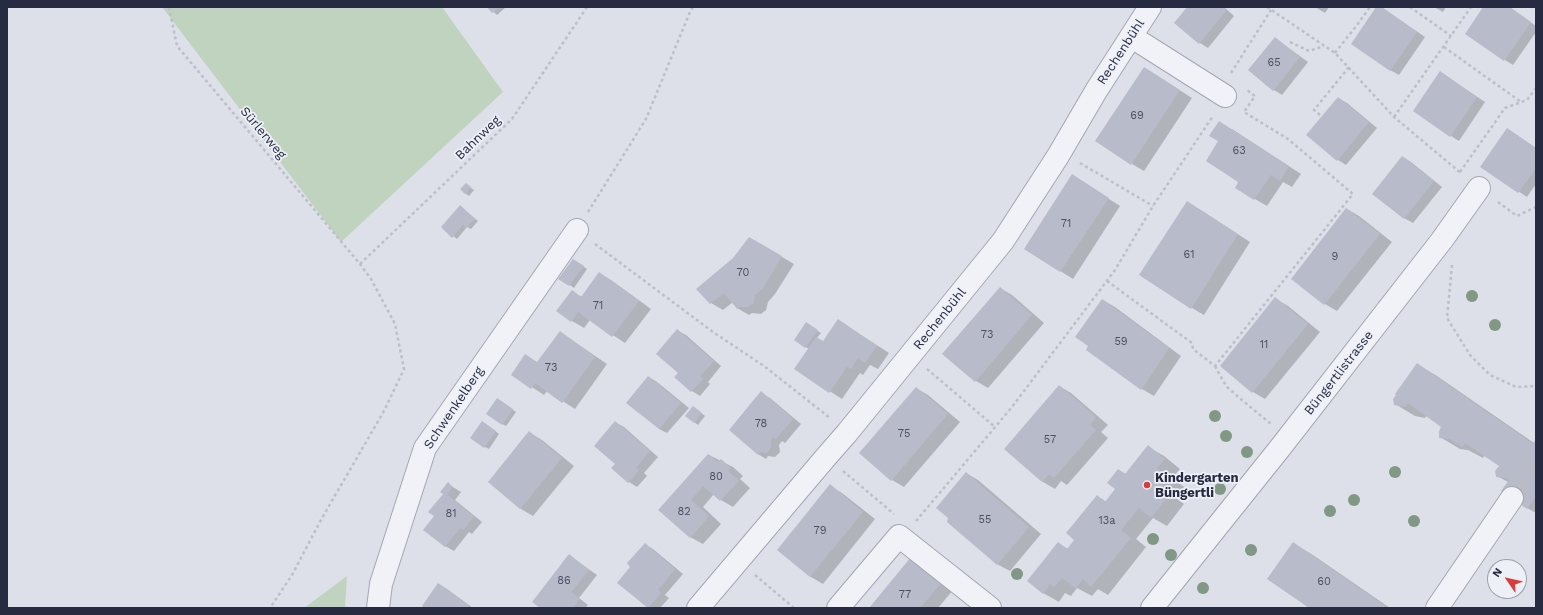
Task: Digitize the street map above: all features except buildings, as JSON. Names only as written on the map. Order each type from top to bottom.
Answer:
[{"type":"street","name":"Rechenbühl","points":[[698,608],[847,433],[1003,241],[1058,156],[1096,91],[1150,7]]},
{"type":"street","points":[[1132,37],[1234,92]]},
{"type":"street","name":"Büngertlistrasse","points":[[1152,608],[1288,438],[1442,240],[1479,188]]},
{"type":"street","name":"Schwenkelberg","points":[[378,608],[381,584],[425,448],[577,230]]},
{"type":"street","points":[[1437,608],[1512,498]]},
{"type":"street","points":[[838,608],[899,536],[983,606]]},
{"type":"path","name":"Sürlerweg","points":[[169,7],[177,46],[371,279],[395,324],[404,369],[384,411],[322,518],[292,575],[270,608]]},
{"type":"path","name":"Bahnweg","points":[[360,264],[512,119],[587,7]]},
{"type":"path","points":[[693,7],[646,119],[577,230],[713,332],[764,366],[847,433]]},
{"type":"path","points":[[1267,7],[1335,53],[1394,117],[1479,188],[1517,216],[1536,207]]},
{"type":"path","points":[[1335,53],[1370,7]]},
{"type":"path","points":[[1410,7],[1451,36]]},
{"type":"path","points":[[1394,117],[1471,7]]},
{"type":"path","points":[[916,522],[1012,407],[1115,270],[1153,206],[1234,92],[1230,74],[1271,10]]},
{"type":"path","points":[[1290,42],[1309,51],[1325,46]]},
{"type":"path","points":[[1444,47],[1521,102]]},
{"type":"path","points":[[1320,115],[1314,110],[1349,68]]},
{"type":"path","points":[[1460,172],[1505,108],[1527,100],[1536,88]]},
{"type":"path","points":[[1215,366],[1353,194],[1288,139],[1244,112],[1255,96],[1234,92]]},
{"type":"path","points":[[1058,156],[1070,163],[1079,162],[1153,206]]},
{"type":"path","points":[[1442,240],[1452,264],[1447,318],[1470,355],[1490,375],[1516,386],[1536,386]]},
{"type":"path","points":[[1107,281],[1192,343],[1193,349],[1215,366],[1226,386],[1288,438]]},
{"type":"path","points":[[910,355],[995,428]]},
{"type":"path","points":[[738,561],[794,608]]},
{"type":"green space","points":[[162,7],[442,7],[503,92],[341,242]]},
{"type":"green space","points":[[347,576],[345,608],[304,608]]},
{"type":"tunnel","points":[[1512,498],[1536,464]]},
{"type":"place","name":"Kindergarten Büngertli","points":[[1147,485]]}]
